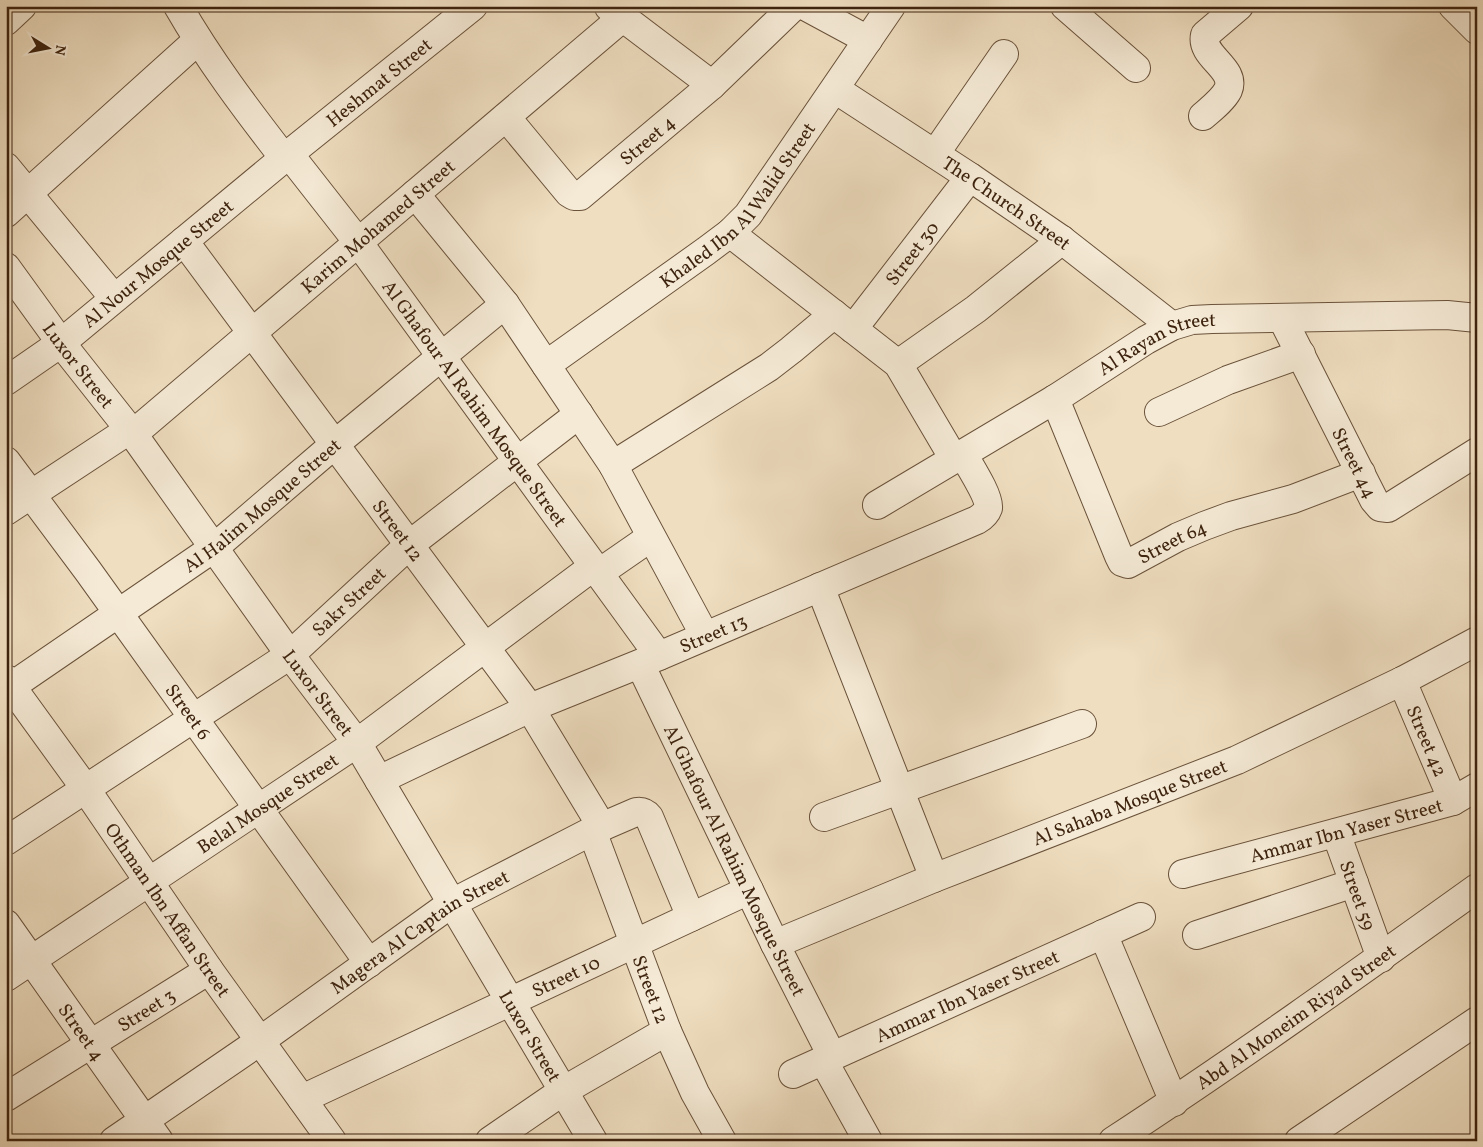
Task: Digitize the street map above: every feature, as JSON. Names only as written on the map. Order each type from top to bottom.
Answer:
[{"type":"street","points":[[6,21],[22,6]]},
{"type":"street","name":"Al Ghafour Al Rahim Mosque Street","points":[[178,6],[238,100],[358,242],[597,569],[650,660],[749,890],[868,1141]]},
{"type":"street","name":"Heshmat Street","points":[[286,156],[473,6]]},
{"type":"street","name":"Street 4","points":[[506,116],[569,193],[574,196],[580,196],[712,85],[794,6]]},
{"type":"street","points":[[805,6],[868,40]]},
{"type":"street","name":"Khaled Ibn Al Walid Street","points":[[546,364],[730,233],[748,215],[891,6]]},
{"type":"street","points":[[1065,6],[1136,68]]},
{"type":"street","points":[[1203,116],[1224,95],[1230,81],[1206,48],[1203,42],[1205,35],[1239,6]]},
{"type":"street","points":[[1453,6],[1477,30]]},
{"type":"street","points":[[615,12],[712,85]]},
{"type":"street","name":"Karim Mohamed Street","points":[[6,511],[131,432],[252,333],[506,116],[615,12]]},
{"type":"street","points":[[6,213],[198,40]]},
{"type":"street","points":[[934,154],[1004,54]]},
{"type":"street","name":"The Church Street","points":[[835,89],[970,177],[1062,240],[1172,326]]},
{"type":"street","name":"Al Nour Mosque Street","points":[[6,381],[61,343],[286,156]]},
{"type":"street","points":[[6,167],[114,298]]},
{"type":"street","name":"Street 30","points":[[613,465],[769,367],[791,350],[844,321],[970,177]]},
{"type":"street","points":[[415,194],[505,304],[613,465],[705,636]]},
{"type":"street","points":[[730,233],[898,364],[959,457]]},
{"type":"street","name":"Street 12","points":[[184,240],[530,708],[597,829],[634,944],[667,1032],[695,1092],[722,1141]]},
{"type":"street","points":[[898,364],[976,309],[1062,240]]},
{"type":"street","name":"Luxor Street","points":[[6,267],[61,343],[131,432],[215,547],[290,655],[357,743],[593,1141]]},
{"type":"street","name":"Al Halim Mosque Street","points":[[8,685],[215,547],[334,444],[505,304]]},
{"type":"street","name":"Al Rayan Street","points":[[877,505],[1055,399],[1146,340],[1172,326],[1192,320],[1447,315],[1477,318]]},
{"type":"street","name":"Street 44","points":[[1282,318],[1374,500],[1380,507],[1388,508],[1477,452]]},
{"type":"street","points":[[1159,412],[1228,380],[1301,354]]},
{"type":"street","name":"Street 64","points":[[1055,399],[1119,556],[1122,562],[1128,564],[1178,537],[1204,526],[1293,498],[1361,473]]},
{"type":"street","name":"Sakr Street","points":[[6,841],[290,655],[409,545],[579,414]]},
{"type":"street","name":"Street 13","points":[[379,780],[530,708],[650,660],[977,520],[985,515],[988,507],[987,498],[959,457]]},
{"type":"street","name":"Street 6","points":[[6,461],[118,613],[369,963]]},
{"type":"street","name":"Belal Mosque Street","points":[[6,977],[357,743],[485,647],[597,569],[652,537]]},
{"type":"street","points":[[820,587],[934,878]]},
{"type":"street","name":"Al Sahaba Mosque Street","points":[[775,944],[934,878],[1237,760],[1402,681],[1477,641]]},
{"type":"street","name":"Street 42","points":[[1402,681],[1453,801]]},
{"type":"street","name":"Othman Ibn Affan Street","points":[[8,685],[85,788],[209,970],[302,1099],[320,1137]]},
{"type":"street","points":[[824,817],[1082,724]]},
{"type":"street","name":"Ammar Ibn Yaser Street","points":[[1183,874],[1453,801],[1477,787]]},
{"type":"street","name":"Magera Al Captain Street","points":[[114,1141],[152,1131],[260,1041],[452,903],[597,829],[636,812],[646,813],[691,917]]},
{"type":"street","name":"Street 59","points":[[1336,833],[1381,958]]},
{"type":"street","points":[[1197,935],[1354,883]]},
{"type":"street","name":"Abd Al Moneim Riyad Street","points":[[1113,1141],[1174,1102],[1381,958],[1477,888]]},
{"type":"street","name":"Street 10","points":[[302,1099],[749,890]]},
{"type":"street","name":"Ammar Ibn Yaser Street","points":[[793,1074],[1141,918]]},
{"type":"street","name":"Street 4","points":[[6,924],[152,1131]]},
{"type":"street","points":[[1103,934],[1174,1102]]},
{"type":"street","name":"Street 3","points":[[6,1097],[209,970]]},
{"type":"street","points":[[1299,1141],[1477,1021]]},
{"type":"street","points":[[490,1141],[563,1091],[667,1032]]}]
